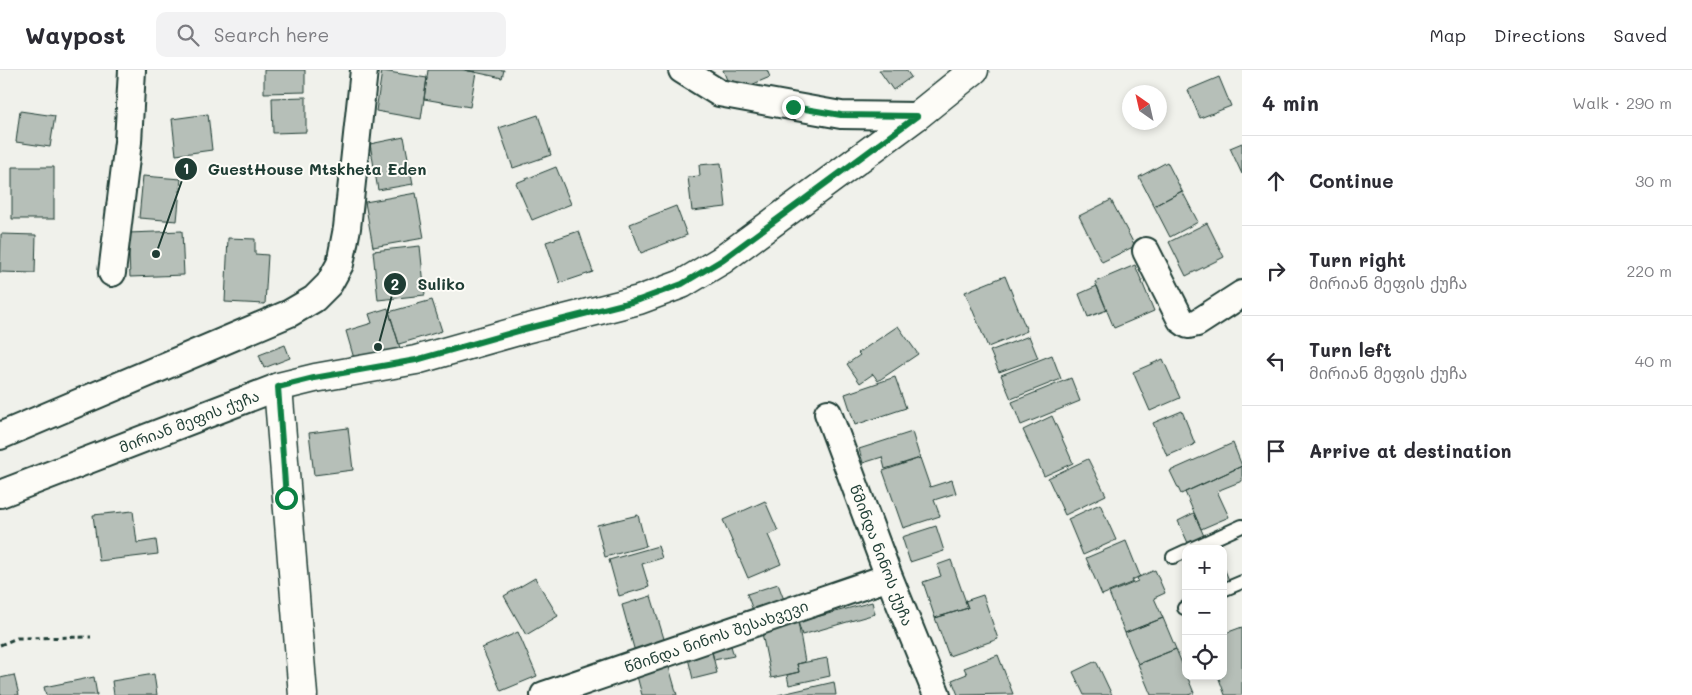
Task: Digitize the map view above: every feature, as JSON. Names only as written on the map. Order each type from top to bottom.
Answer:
[{"type":"street","points":[[112,273],[128,142],[132,70]]},
{"type":"street","points":[[0,436],[290,313],[314,299],[329,284],[340,264],[347,228],[364,70]]},
{"type":"street","points":[[682,70],[719,93],[841,115],[917,116]]},
{"type":"street","name":"მირიან მეფის ქუჩა","points":[[0,494],[278,387],[314,378],[416,360],[525,329],[639,300],[682,284],[722,260],[917,116],[974,70]]},
{"type":"street","points":[[1146,251],[1181,320],[1188,325],[1197,324],[1242,294]]},
{"type":"street","points":[[278,387],[303,695]]},
{"type":"street","name":"წმინდა ნინოს ქუჩა","points":[[828,413],[889,577],[937,695]]},
{"type":"street","name":"წმინდა ნინოს შესახვევი","points":[[544,695],[889,577]]},
{"type":"lane","points":[[1200,545],[1242,526]]},
{"type":"lane","points":[[1173,557],[1182,553]]},
{"type":"lane","points":[[1227,588],[1242,582]]},
{"type":"path","points":[[0,645],[17,638],[91,637]]},
{"type":"building","points":[[264,70],[305,70],[305,92],[264,93]]},
{"type":"building","points":[[428,70],[476,72],[470,107],[424,99]]},
{"type":"building","points":[[465,70],[504,70],[502,78]]},
{"type":"building","points":[[723,70],[767,70],[770,77],[732,93]]},
{"type":"building","points":[[879,70],[906,70],[911,77],[893,90]]},
{"type":"building","points":[[382,71],[427,78],[421,119],[376,111]]},
{"type":"building","points":[[1219,77],[1231,106],[1200,118],[1188,90]]},
{"type":"building","points":[[306,97],[306,132],[273,133],[272,98]]},
{"type":"building","points":[[20,111],[55,116],[50,147],[16,142]]},
{"type":"building","points":[[208,114],[212,150],[176,155],[172,119]]},
{"type":"building","points":[[538,115],[551,155],[513,168],[499,128]]},
{"type":"building","points":[[404,137],[413,184],[378,190],[370,144]]},
{"type":"building","points":[[1242,143],[1242,174],[1230,148]]},
{"type":"building","points":[[1167,162],[1182,191],[1154,206],[1139,177]]},
{"type":"building","points":[[721,163],[726,207],[692,211],[688,177],[700,176],[699,165]]},
{"type":"building","points":[[12,167],[54,167],[54,219],[12,219]]},
{"type":"building","points":[[556,167],[571,204],[532,220],[516,183]]},
{"type":"building","points":[[143,176],[181,179],[177,221],[139,218]]},
{"type":"building","points":[[1182,191],[1198,222],[1170,237],[1154,206]]},
{"type":"building","points":[[416,193],[424,238],[373,247],[365,202]]},
{"type":"building","points":[[1111,200],[1135,246],[1102,262],[1079,216]]},
{"type":"building","points":[[676,206],[687,235],[641,253],[630,224]]},
{"type":"building","points":[[1207,223],[1224,257],[1186,276],[1169,242]]},
{"type":"building","points":[[182,231],[184,275],[130,277],[128,233]]},
{"type":"building","points":[[579,231],[593,272],[560,283],[546,242]]},
{"type":"building","points":[[1,234],[36,235],[35,273],[0,272]]},
{"type":"building","points":[[228,238],[255,239],[255,254],[268,255],[265,304],[225,302]]},
{"type":"building","points":[[420,246],[425,295],[378,300],[373,251]]},
{"type":"building","points":[[1135,265],[1154,311],[1114,328],[1095,282]]},
{"type":"building","points":[[1005,276],[1027,331],[988,347],[965,292]]},
{"type":"building","points":[[1097,286],[1107,310],[1088,317],[1079,294]]},
{"type":"building","points":[[432,300],[442,331],[399,344],[389,312]]},
{"type":"building","points":[[388,308],[400,348],[355,362],[346,331],[372,323],[369,314]]},
{"type":"building","points":[[898,326],[918,354],[878,381],[873,374],[860,383],[847,364],[860,355],[858,353]]},
{"type":"building","points":[[1029,336],[1038,358],[999,372],[990,351]]},
{"type":"building","points":[[285,345],[290,358],[264,368],[259,355]]},
{"type":"building","points":[[1052,355],[1061,379],[1011,399],[1001,375]]},
{"type":"building","points":[[1163,359],[1180,398],[1150,411],[1133,372]]},
{"type":"building","points":[[895,377],[906,408],[855,425],[845,394]]},
{"type":"building","points":[[1071,378],[1080,401],[1021,425],[1012,402]]},
{"type":"building","points":[[1182,411],[1195,444],[1167,456],[1153,423]]},
{"type":"building","points":[[1052,416],[1073,463],[1044,476],[1023,430]]},
{"type":"building","points":[[348,428],[353,470],[314,475],[309,433]]},
{"type":"building","points":[[912,432],[920,458],[885,469],[882,457],[863,463],[859,449]]},
{"type":"building","points":[[1233,443],[1242,466],[1181,494],[1170,471]]},
{"type":"building","points":[[920,458],[930,487],[952,480],[956,493],[934,500],[940,516],[903,528],[883,471]]},
{"type":"building","points":[[1088,459],[1106,495],[1065,515],[1048,478]]},
{"type":"building","points":[[1242,466],[1242,481],[1217,491],[1229,517],[1201,529],[1185,492]]},
{"type":"building","points":[[765,501],[778,531],[768,535],[781,564],[748,578],[723,520]]},
{"type":"building","points":[[1100,504],[1116,540],[1083,555],[1068,519]]},
{"type":"building","points":[[133,511],[137,543],[156,540],[158,554],[99,561],[93,515]]},
{"type":"building","points":[[1194,513],[1204,536],[1188,543],[1178,521]]},
{"type":"building","points":[[638,515],[646,546],[605,557],[597,525]]},
{"type":"building","points":[[936,526],[944,551],[910,562],[902,537]]},
{"type":"building","points":[[1126,541],[1140,576],[1132,580],[1133,582],[1102,595],[1086,558]]},
{"type":"building","points":[[658,546],[662,558],[642,564],[649,587],[619,596],[609,560]]},
{"type":"building","points":[[951,560],[968,608],[935,618],[923,582],[941,576],[937,565]]},
{"type":"building","points":[[1155,570],[1165,593],[1154,598],[1163,618],[1125,633],[1109,593],[1138,581],[1137,578]]},
{"type":"building","points":[[535,578],[558,616],[526,635],[504,596]]},
{"type":"building","points":[[778,584],[786,605],[755,616],[747,594]]},
{"type":"building","points":[[983,595],[998,639],[949,656],[935,618],[968,608],[965,601]]},
{"type":"building","points":[[651,596],[665,642],[635,652],[622,605]]},
{"type":"building","points":[[872,602],[875,614],[802,635],[798,622]]},
{"type":"building","points":[[1163,618],[1176,649],[1138,664],[1125,633]]},
{"type":"building","points":[[798,622],[805,662],[797,664],[799,672],[771,678],[762,633]]},
{"type":"building","points":[[1242,627],[1242,695],[1225,695],[1219,680],[1227,680],[1227,633]]},
{"type":"building","points":[[518,632],[537,676],[501,691],[482,648]]},
{"type":"building","points":[[731,646],[734,656],[714,660],[712,651]]},
{"type":"building","points":[[711,648],[717,673],[693,679],[687,654]]},
{"type":"building","points":[[1176,649],[1182,664],[1182,680],[1189,680],[1194,693],[1188,695],[1151,695],[1138,664]]},
{"type":"building","points":[[998,655],[1013,694],[958,695],[952,680],[967,674],[964,668]]},
{"type":"building","points":[[827,658],[830,676],[789,685],[787,675],[799,672],[797,664]]},
{"type":"building","points":[[1096,661],[1112,695],[1084,695],[1073,672]]},
{"type":"building","points":[[669,667],[677,695],[642,695],[637,676]]},
{"type":"building","points":[[154,674],[157,695],[114,695],[112,681]]},
{"type":"building","points":[[14,675],[19,695],[0,695],[0,678]]},
{"type":"building","points":[[94,677],[97,695],[46,695],[44,687]]},
{"type":"building","points":[[834,682],[836,695],[778,695]]},
{"type":"place","name":"GuestHouse Mtskheta Eden","points":[[156,254]]},
{"type":"place","name":"Suliko","points":[[378,347]]},
{"type":"route","points":[[286,498],[278,387],[314,378],[416,360],[525,329],[639,300],[682,284],[722,260],[917,116],[841,115],[793,107]]}]
